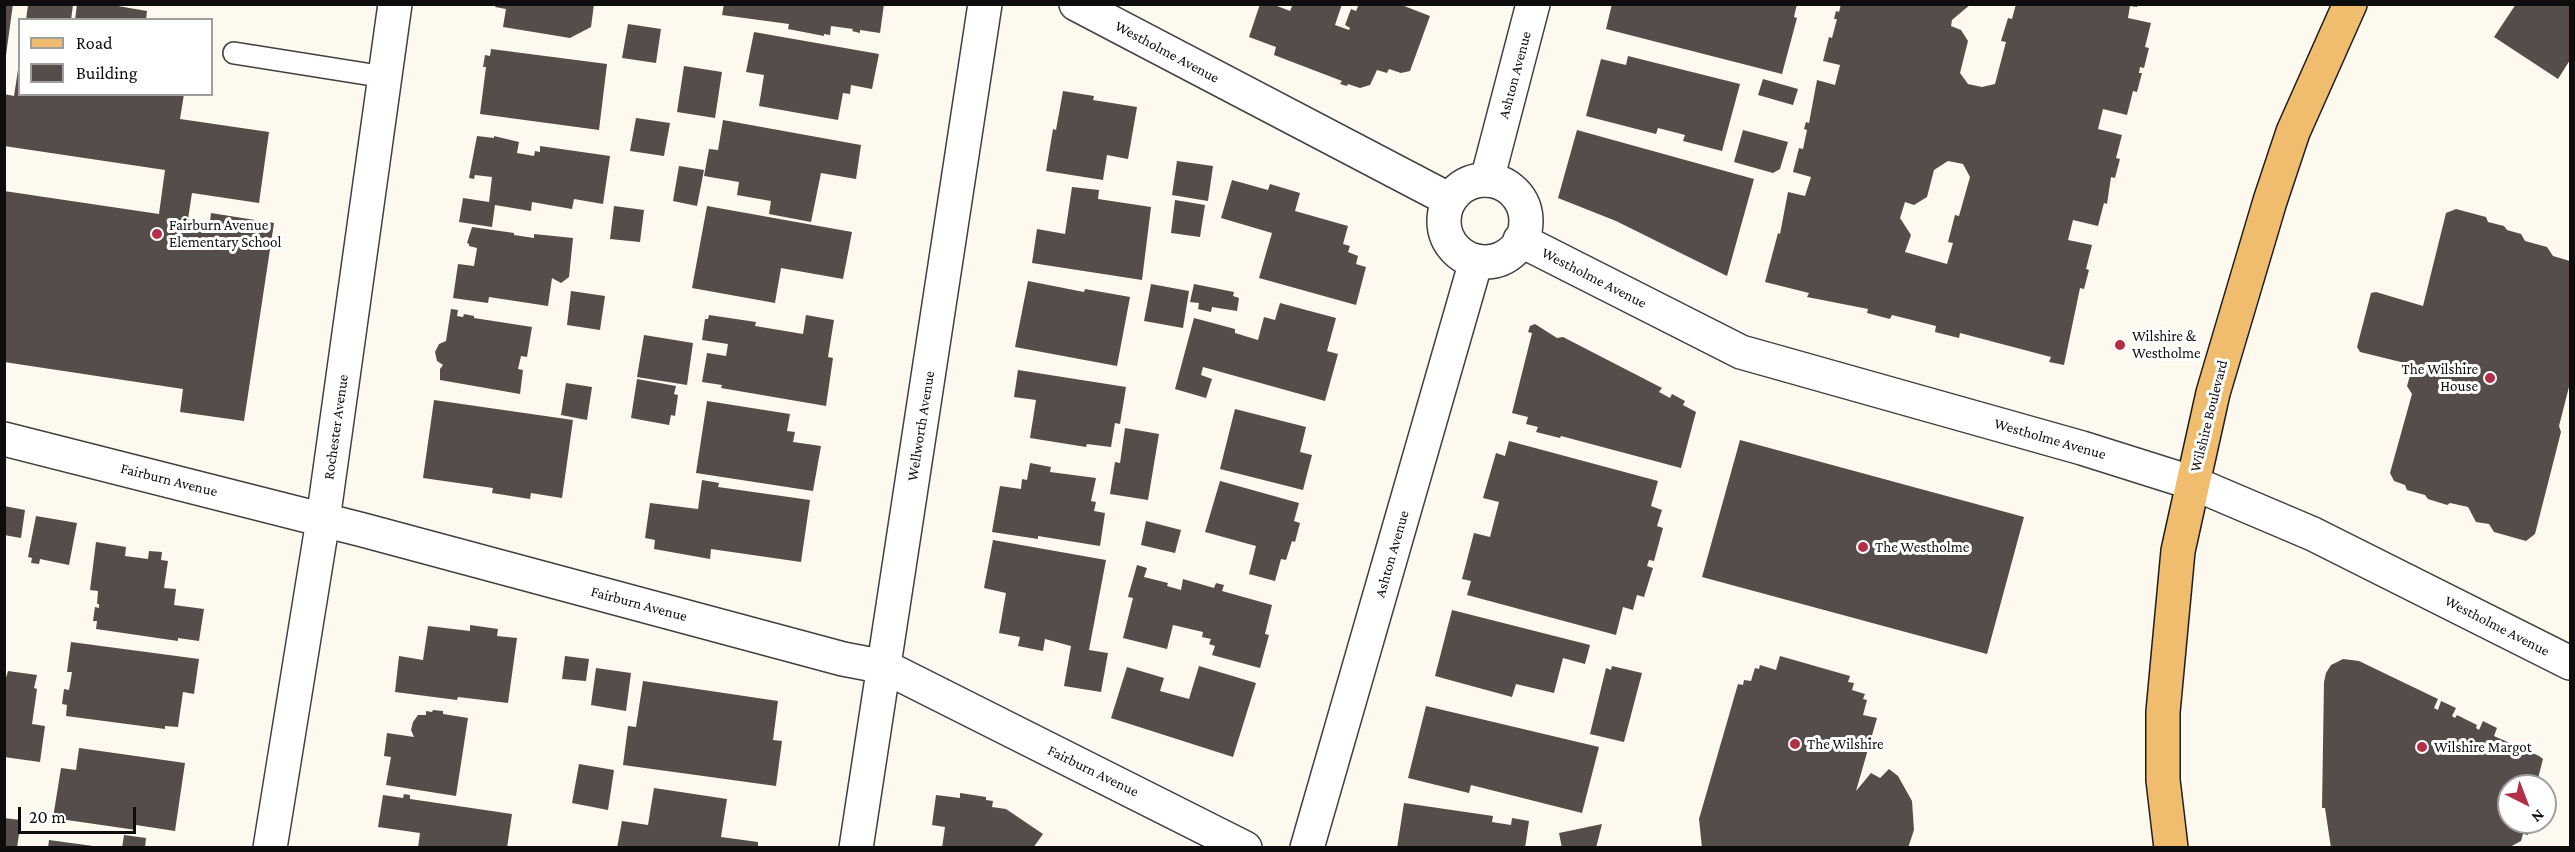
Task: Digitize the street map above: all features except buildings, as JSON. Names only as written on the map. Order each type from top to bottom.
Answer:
[{"type":"main road","name":"Wilshire Boulevard","points":[[2170,848],[2164,792],[2163,712],[2178,551],[2213,393],[2270,201],[2293,132],[2350,4]]},
{"type":"street","name":"Rochester Avenue","points":[[270,848],[323,520],[395,4]]},
{"type":"street","name":"Wellworth Avenue","points":[[855,848],[885,667],[985,4]]},
{"type":"street","name":"Westholme Avenue","points":[[1076,4],[1450,200]]},
{"type":"street","name":"Ashton Avenue","points":[[1487,180],[1533,4]]},
{"type":"street","points":[[1487,180],[1500,183],[1512,190],[1521,201],[1525,214],[1525,228],[1520,240],[1506,256],[1497,260],[1476,261],[1454,248],[1447,237],[1444,225],[1445,212],[1450,200],[1466,185],[1487,180]]},
{"type":"street","name":"Westholme Avenue","points":[[1520,240],[1741,351],[2070,444],[2193,483],[2313,534],[2571,663]]},
{"type":"street","name":"Ashton Avenue","points":[[1307,848],[1476,261]]},
{"type":"street","name":"Fairburn Avenue","points":[[4,439],[323,520],[843,659],[885,667],[1245,848]]},
{"type":"lane","points":[[234,53],[385,77]]},
{"type":"place","name":"Fairburn Avenue Elementary School","points":[[157,234]]},
{"type":"place","name":"Wilshire & Westholme","points":[[2120,345]]},
{"type":"place","name":"The Wilshire House","points":[[2490,378]]},
{"type":"place","name":"The Westholme","points":[[1863,547]]},
{"type":"place","name":"The Wilshire","points":[[1795,744]]},
{"type":"place","name":"Wilshire Margot","points":[[2422,747]]}]
